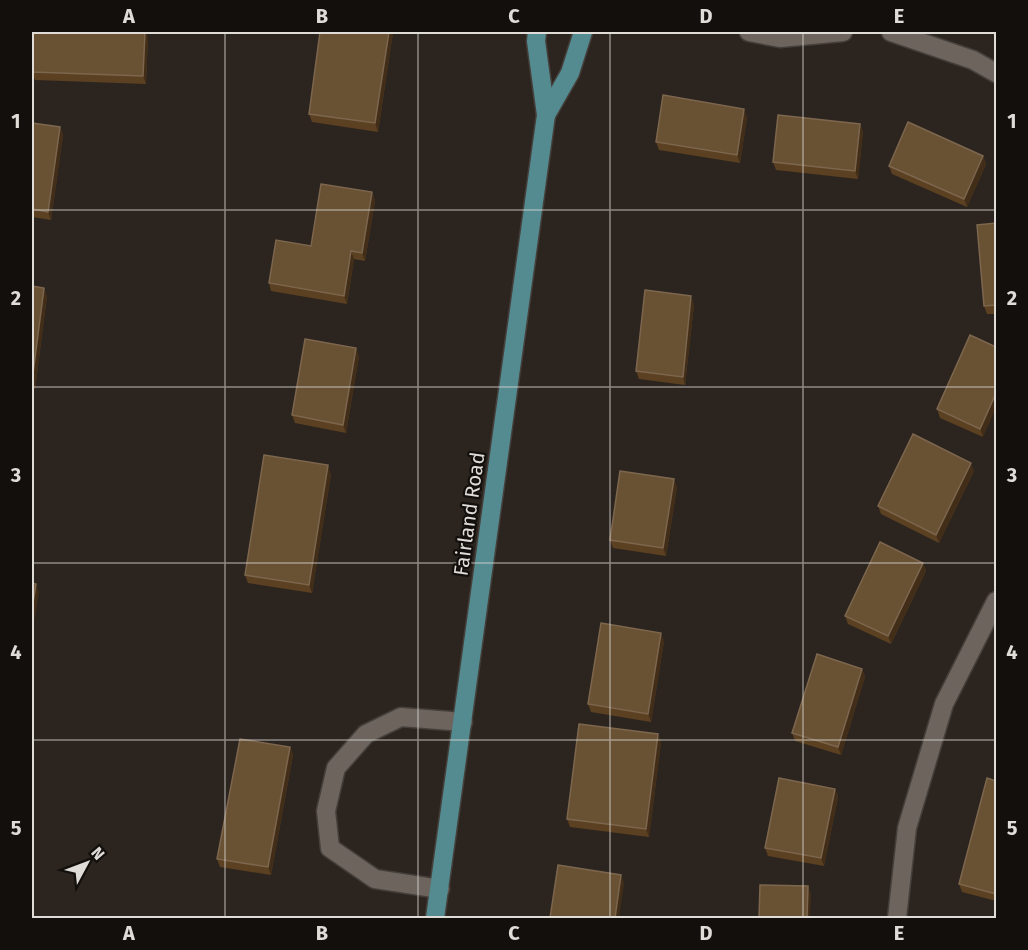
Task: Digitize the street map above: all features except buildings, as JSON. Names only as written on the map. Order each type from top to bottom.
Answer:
[{"type":"main road","name":"Fairland Road","points":[[435,918],[546,115],[536,42],[537,32]]},
{"type":"main road","name":"Fairland Road","points":[[546,115],[570,73],[583,32]]},
{"type":"street","points":[[749,32],[780,38],[843,32]]},
{"type":"street","points":[[891,32],[973,60],[996,73]]},
{"type":"street","points":[[897,918],[907,828],[944,704],[996,601]]},
{"type":"street","points":[[440,889],[375,879],[348,861],[330,848],[326,811],[336,768],[366,734],[401,717],[463,722]]}]
